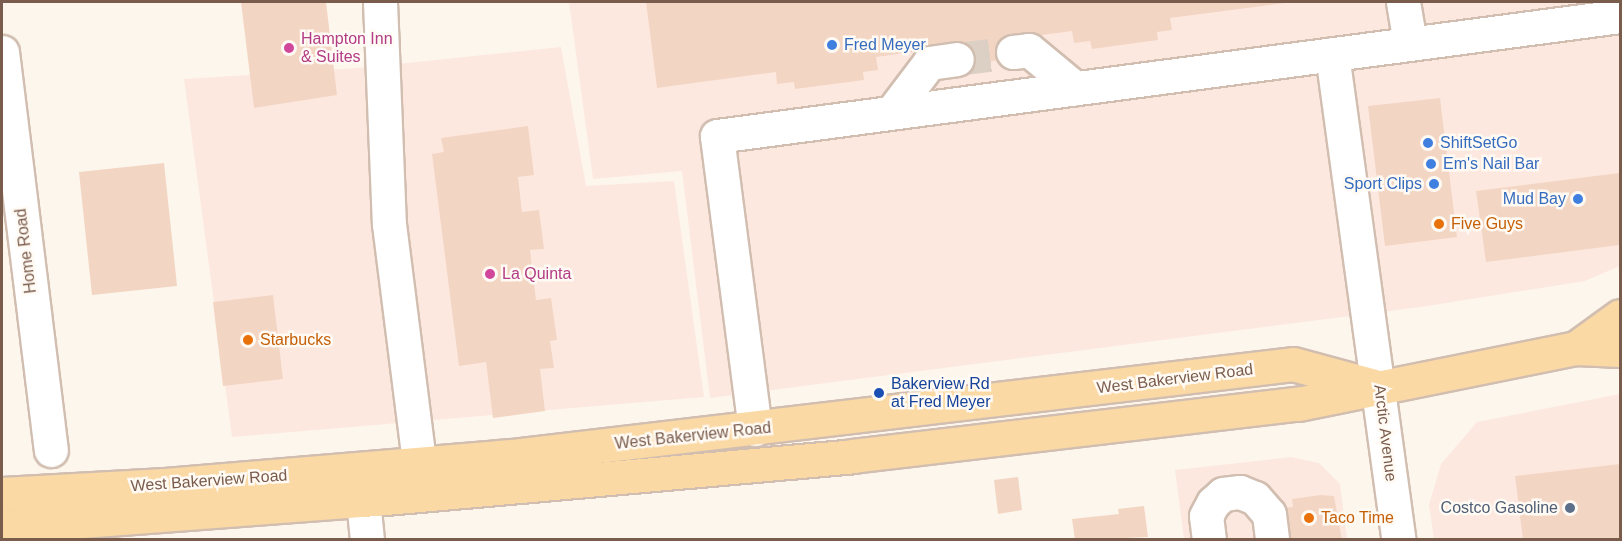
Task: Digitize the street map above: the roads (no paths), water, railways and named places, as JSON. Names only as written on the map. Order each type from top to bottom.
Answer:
[{"type":"main road","name":"West Bakerview Road","points":[[1576,348],[1620,316]]},
{"type":"main road","name":"West Bakerview Road","points":[[2,527],[579,482],[852,456],[1287,405],[1576,348],[1620,350]]},
{"type":"main road","name":"West Bakerview Road","points":[[2,494],[419,463],[756,429],[1293,364],[1379,387]]},
{"type":"main road","points":[[579,482],[648,456],[739,446],[756,429]]},
{"type":"main road","points":[[68,540],[91,526],[132,517]]},
{"type":"street","points":[[380,2],[389,225],[419,463]]},
{"type":"street","points":[[1403,2],[1410,43]]},
{"type":"street","points":[[756,429],[717,136],[1620,16]]},
{"type":"street","points":[[1013,52],[1029,50],[1075,88]]},
{"type":"street","name":"Home Road","points":[[2,52],[51,450]]},
{"type":"street","name":"Arctic Avenue","points":[[1332,54],[1399,540]]},
{"type":"street","points":[[892,112],[929,63],[957,59]]},
{"type":"street","points":[[1209,540],[1206,516],[1213,503],[1223,494],[1240,492],[1255,498],[1269,514],[1272,540]]},
{"type":"street","points":[[363,500],[367,540]]},
{"type":"tunnel","points":[[957,59],[1013,52]]},
{"type":"place","name":"Fred Meyer","points":[[832,45]]},
{"type":"place","name":"Hampton Inn & Suites","points":[[289,48]]},
{"type":"place","name":"ShiftSetGo","points":[[1428,143]]},
{"type":"place","name":"Em's Nail Bar","points":[[1431,164]]},
{"type":"place","name":"Sport Clips","points":[[1434,184]]},
{"type":"place","name":"Mud Bay","points":[[1578,199]]},
{"type":"place","name":"Five Guys","points":[[1439,224]]},
{"type":"place","name":"La Quinta","points":[[490,274]]},
{"type":"place","name":"Starbucks","points":[[248,340]]},
{"type":"place","name":"Bakerview Rd at Fred Meyer","points":[[879,393]]},
{"type":"place","name":"Costco Gasoline","points":[[1570,508]]},
{"type":"place","name":"Taco Time","points":[[1309,518]]}]
